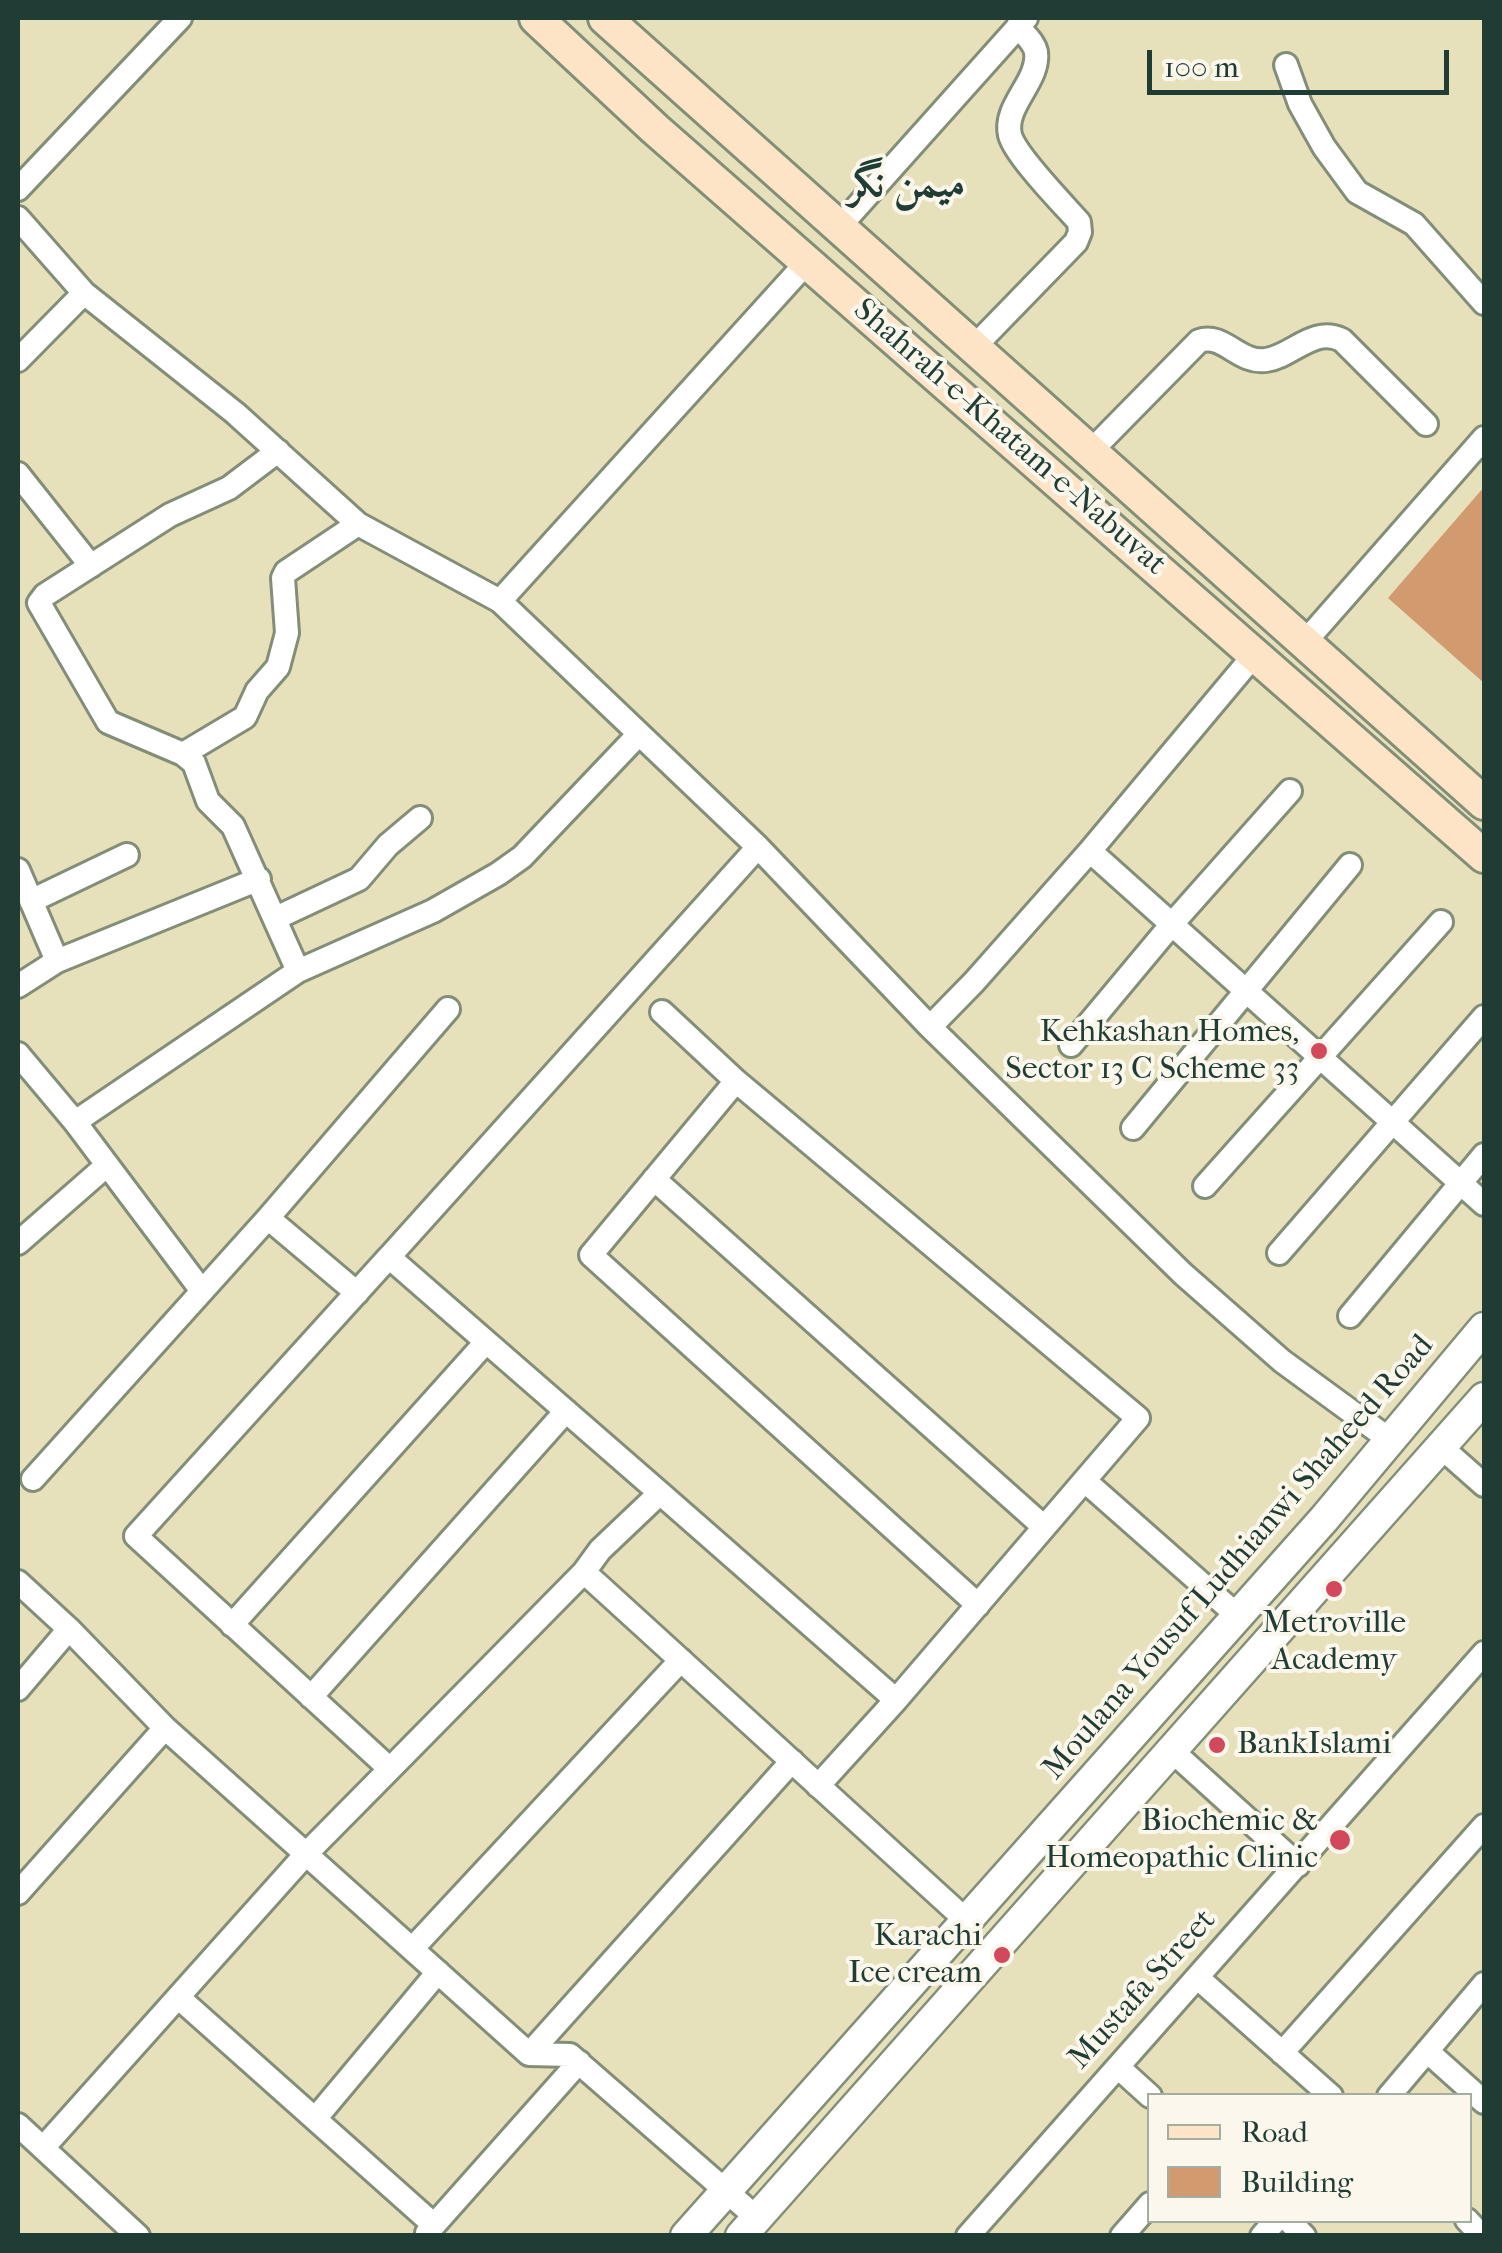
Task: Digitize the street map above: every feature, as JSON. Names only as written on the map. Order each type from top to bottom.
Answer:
[{"type":"main road","name":"Shahrah-e-Khatam-e-Nabuvat","points":[[536,18],[655,129],[1484,856]]},
{"type":"main road","name":"Shahrah-e-Khatam-e-Nabuvat","points":[[605,18],[1484,803]]},
{"type":"street","points":[[18,190],[180,18]]},
{"type":"street","points":[[839,226],[1022,22],[1032,44],[1035,65],[1010,119],[1009,131],[1020,152],[1078,222],[1080,232],[1076,242],[974,348]]},
{"type":"street","points":[[1286,65],[1300,104],[1324,147],[1357,192],[1414,224],[1484,303]]},
{"type":"street","points":[[18,218],[84,293],[278,451],[358,524],[500,602],[758,847],[930,1027],[1184,1274],[1282,1361],[1390,1440]]},
{"type":"street","points":[[500,602],[808,261]]},
{"type":"street","points":[[18,360],[84,293]]},
{"type":"street","points":[[1090,452],[1206,338],[1213,338],[1246,358],[1266,360],[1314,337],[1334,336],[1426,424]]},
{"type":"street","points":[[1304,643],[1484,438]]},
{"type":"street","points":[[278,451],[229,488],[170,515],[40,599],[41,611],[108,722],[183,754],[198,769],[208,801],[233,826],[298,970]]},
{"type":"street","points":[[18,474],[90,566]]},
{"type":"street","points":[[183,754],[244,717],[257,691],[278,666],[287,632],[283,578],[286,572],[358,524]]},
{"type":"street","points":[[18,618],[41,611]]},
{"type":"street","points":[[930,1027],[1090,851],[1255,654]]},
{"type":"street","points":[[75,1122],[298,970],[433,911],[510,865],[538,842],[639,734]]},
{"type":"street","points":[[1071,1045],[1290,791]]},
{"type":"street","points":[[276,918],[359,879],[388,845],[420,818]]},
{"type":"street","points":[[390,1769],[136,1536],[758,847]]},
{"type":"street","points":[[1090,851],[1484,1204]]},
{"type":"street","points":[[31,901],[127,855]]},
{"type":"street","points":[[1133,1128],[1350,865]]},
{"type":"street","points":[[18,870],[57,961]]},
{"type":"street","points":[[18,986],[57,961],[258,878]]},
{"type":"street","points":[[1205,1186],[1441,922]]},
{"type":"street","points":[[32,1479],[268,1218],[448,1009]]},
{"type":"street","points":[[662,1012],[736,1081],[1138,1418],[818,1786]]},
{"type":"street","points":[[1279,1253],[1484,1017]]},
{"type":"street","points":[[18,1054],[75,1122],[202,1291]]},
{"type":"street","points":[[736,1081],[591,1255],[978,1605]]},
{"type":"street","points":[[1350,1316],[1484,1155]]},
{"type":"street","points":[[18,1243],[106,1166]]},
{"type":"street","points":[[654,1179],[1044,1528]]},
{"type":"street","points":[[268,1218],[357,1293]]},
{"type":"street","points":[[389,1258],[896,1700]]},
{"type":"street","name":"Moulana Yousuf Ludhianwi Shaheed Road","points":[[686,2236],[1238,1616],[1484,1328]]},
{"type":"street","points":[[232,1625],[486,1342]]},
{"type":"street","points":[[18,1582],[69,1628],[165,1728],[529,2054],[570,2055],[579,2062],[724,2191],[749,2227],[1484,1398]]},
{"type":"street","points":[[311,1697],[566,1412]]},
{"type":"street","points":[[1441,1447],[1484,1485]]},
{"type":"street","points":[[1085,1481],[1238,1616]]},
{"type":"street","points":[[43,2148],[306,1854],[660,1493]]},
{"type":"street","points":[[584,1572],[967,1921]]},
{"type":"street","points":[[18,1689],[69,1628]]},
{"type":"street","name":"Mustafa Street","points":[[968,2236],[1484,1653]]},
{"type":"street","points":[[412,1949],[680,1660]]},
{"type":"street","points":[[18,1893],[165,1728]]},
{"type":"street","points":[[1171,1750],[1298,1865]]},
{"type":"street","points":[[529,2054],[792,1761]]},
{"type":"street","points":[[1282,2053],[1484,1826]]},
{"type":"street","points":[[315,2119],[438,1972]]},
{"type":"street","points":[[1198,1978],[1328,2093]]},
{"type":"street","points":[[1392,2093],[1483,1990]]},
{"type":"street","points":[[178,1997],[315,2119],[430,2230],[579,2062]]},
{"type":"street","points":[[1427,2051],[1484,2102]]},
{"type":"street","points":[[1118,2068],[1147,2093]]},
{"type":"street","points":[[18,2125],[138,2236]]},
{"type":"street","points":[[1122,2236],[1147,2207]]},
{"type":"building","points":[[1484,487],[1484,683],[1388,598]]},
{"type":"place","name":"Kehkashan Homes, Sector 13 C Scheme 33","points":[[1319,1051]]},
{"type":"place","name":"Metroville Academy","points":[[1334,1589]]},
{"type":"place","name":"BankIslami","points":[[1217,1745]]},
{"type":"place","name":"Biochemic & Homeopathic Clinic","points":[[1340,1840]]},
{"type":"place","name":"Karachi Ice cream","points":[[1002,1955]]},
{"type":"district","name":"میمن نگر","points":[[907,186]]}]
